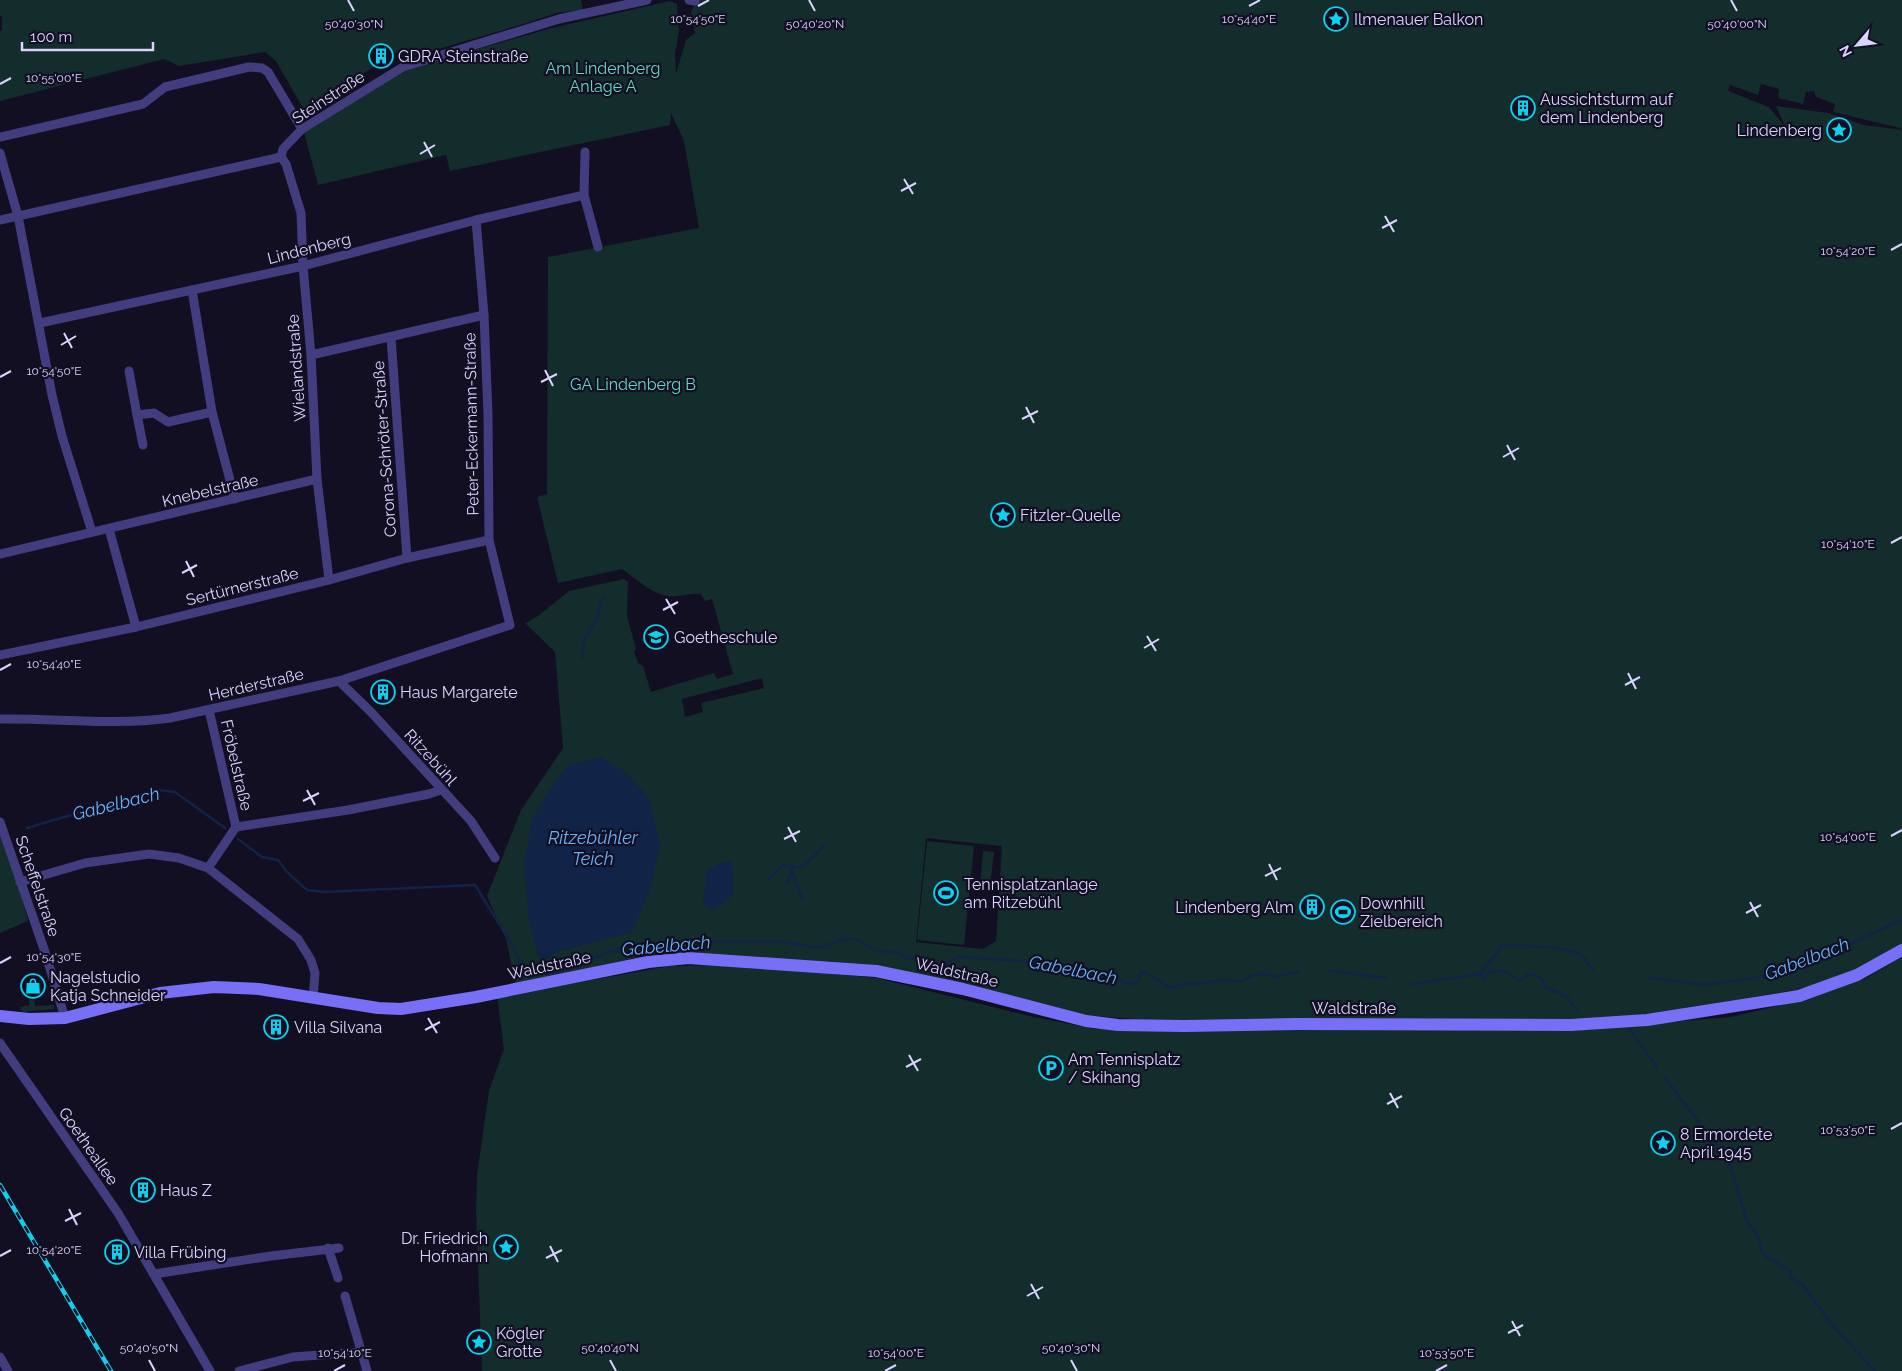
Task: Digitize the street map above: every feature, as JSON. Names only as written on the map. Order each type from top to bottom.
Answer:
[{"type":"street","name":"Steinstraße","points":[[281,157],[284,149],[302,129],[403,67],[559,19],[647,0]]},
{"type":"street","points":[[0,137],[143,104],[165,87],[249,67],[262,68],[268,72],[302,129]]},
{"type":"street","points":[[585,152],[584,196],[598,247]]},
{"type":"street","points":[[0,153],[18,216],[40,322],[52,395],[62,436],[92,532]]},
{"type":"street","points":[[0,220],[281,157]]},
{"type":"street","name":"Wielandstraße","points":[[281,157],[286,164],[301,213],[317,480],[329,580]]},
{"type":"street","name":"Lindenberg","points":[[40,322],[303,266],[476,220],[584,196]]},
{"type":"street","name":"Peter-Eckermann-Straße","points":[[476,220],[484,315],[488,414],[489,540],[510,625]]},
{"type":"street","points":[[192,290],[212,412],[235,499]]},
{"type":"street","name":"Corona-Schröter-Straße","points":[[311,355],[484,315]]},
{"type":"street","name":"Corona-Schröter-Straße","points":[[391,338],[407,558]]},
{"type":"street","points":[[130,371],[143,445]]},
{"type":"street","points":[[137,415],[154,413],[168,422],[212,412]]},
{"type":"street","name":"Knebelstraße","points":[[0,554],[317,480]]},
{"type":"street","points":[[109,529],[136,627]]},
{"type":"street","name":"Sertürnerstraße","points":[[0,655],[136,627],[329,580],[407,558],[489,540]]},
{"type":"street","name":"Herderstraße","points":[[0,719],[142,722],[209,710],[339,681],[510,625]]},
{"type":"street","name":"Ritzebühl","points":[[339,681],[371,712],[471,821],[495,858]]},
{"type":"street","name":"Fröbelstraße","points":[[209,710],[236,827],[348,810],[441,790]]},
{"type":"street","name":"Scheffelstraße","points":[[0,822],[45,952],[65,1018]]},
{"type":"street","points":[[208,868],[236,827]]},
{"type":"street","points":[[20,882],[85,863],[149,854],[179,858],[208,868],[298,939],[311,960],[315,973],[313,998]]},
{"type":"street","name":"Waldstraße","points":[[0,1016],[29,1019],[65,1018],[160,993],[214,987],[251,989],[378,1008],[401,1009],[420,1007],[648,962],[688,958],[876,971],[963,989],[1086,1021],[1118,1024],[1184,1026],[1296,1024],[1571,1026],[1647,1020],[1799,996],[1857,975],[1902,950]]},
{"type":"street","name":"Goetheallee","points":[[0,1044],[118,1213],[210,1371]]},
{"type":"street","points":[[154,1274],[328,1248],[339,1248]]},
{"type":"street","points":[[328,1248],[338,1278]]},
{"type":"street","points":[[345,1296],[367,1371]]},
{"type":"street","points":[[239,1371],[294,1357],[360,1352]]},
{"type":"street","points":[[0,1358],[8,1371]]},
{"type":"green space","points":[[0,0],[581,0],[583,10],[556,13],[418,55],[385,52],[385,60],[304,110],[276,61],[265,52],[179,66],[164,59],[0,101],[0,31],[2,30],[2,17],[0,15]]},
{"type":"green space","points":[[697,0],[1902,0],[1902,945],[1850,972],[1795,990],[1641,1015],[1597,1020],[1149,1020],[1082,1015],[911,974],[691,952],[647,955],[515,985],[507,942],[487,896],[521,810],[563,748],[555,652],[525,623],[538,616],[569,591],[624,579],[628,582],[627,616],[636,649],[634,652],[638,663],[643,666],[651,692],[714,673],[717,679],[733,674],[712,599],[705,601],[701,594],[674,596],[657,593],[622,569],[558,583],[537,497],[547,494],[548,257],[699,228],[684,141],[671,113],[670,125],[450,171],[446,155],[318,185],[304,132],[404,70],[552,28],[670,1],[677,4],[679,31],[675,54],[676,74],[686,40],[695,33],[691,12]],"holes":[[[1761,84],[1779,89],[1778,98],[1803,104],[1806,92],[1814,91],[1816,97],[1835,104],[1833,112],[1900,128],[1901,130],[1864,125],[1828,113],[1776,106],[1786,128],[1769,107],[1728,91],[1730,85],[1758,95]],[[762,678],[764,688],[701,703],[703,712],[685,717],[682,699]],[[622,770],[649,799],[581,945],[555,952],[545,959],[538,954],[537,945]],[[926,838],[1002,846],[996,941],[983,949],[916,942]]]},
{"type":"green space","points":[[0,835],[17,881],[28,921],[0,933]]},
{"type":"green space","name":"Tennisplatzanlage am Ritzebühl","points":[[927,841],[974,846],[964,945],[917,940]]},
{"type":"green space","points":[[983,851],[994,852],[990,886],[980,885]]},
{"type":"green space","points":[[1902,957],[1902,1371],[482,1371],[476,1211],[477,1175],[489,1091],[504,1049],[497,995],[670,966],[738,965],[877,978],[1029,1016],[1095,1029],[1589,1028],[1731,1017],[1802,1000],[1866,978]]},
{"type":"green space","points":[[27,991],[31,1000],[34,999],[35,1006],[54,1005],[54,1009],[22,1012],[20,1007],[30,1005],[27,993],[23,994]]},
{"type":"water","name":"Ritzebühler Teich","points":[[601,757],[622,770],[649,799],[660,844],[650,890],[632,932],[555,952],[545,959],[542,957],[539,959],[540,956],[529,922],[524,865],[532,820],[568,765]]},
{"type":"water","points":[[732,861],[733,893],[725,903],[712,909],[703,904],[707,870],[721,863]]},
{"type":"waterway","points":[[407,61],[421,57]]},
{"type":"waterway","points":[[582,657],[584,640],[598,619],[600,605],[604,597]]},
{"type":"waterway","name":"Gabelbach","points":[[27,828],[157,790],[175,792],[225,828]]},
{"type":"waterway","name":"Gabelbach","points":[[238,839],[262,857],[278,860],[287,872],[307,890],[324,892],[475,885],[509,940],[521,964]]},
{"type":"waterway","points":[[768,881],[782,865],[799,867],[824,845]]},
{"type":"waterway","points":[[792,866],[794,878],[802,898]]},
{"type":"waterway","points":[[787,884],[792,872]]},
{"type":"waterway","name":"Gabelbach","points":[[1649,978],[1706,985],[1774,975],[1830,953],[1902,920]]},
{"type":"waterway","name":"Gabelbach","points":[[547,974],[623,947],[689,942],[786,942],[819,948],[844,939],[859,940],[874,950],[900,953],[905,958],[935,961],[939,966],[958,957],[1035,963],[1049,962],[1064,970],[1109,981],[1117,977],[1121,981],[1132,984],[1139,980],[1141,972],[1171,988],[1188,983],[1196,984],[1224,980],[1241,981],[1253,975],[1265,974],[1274,977],[1298,972]]},
{"type":"waterway","name":"Gabelbach","points":[[1412,984],[1480,974],[1502,946],[1542,947],[1574,952],[1583,956],[1593,970]]},
{"type":"waterway","name":"Gabelbach","points":[[1330,971],[1386,978]]},
{"type":"waterway","points":[[1480,974],[1484,978],[1490,971],[1508,972],[1519,980],[1530,974],[1542,978],[1545,987],[1566,996],[1577,1010]]},
{"type":"waterway","points":[[1630,1030],[1657,1067]]},
{"type":"waterway","points":[[1665,1078],[1729,1161],[1747,1222],[1757,1234],[1763,1254],[1789,1270],[1792,1278],[1803,1285],[1832,1325],[1875,1371]]},
{"type":"railway","points":[[0,1185],[111,1371]]},
{"type":"place","name":"Ilmenauer Balkon","points":[[1336,19]]},
{"type":"place","name":"GDRA Steinstraße","points":[[381,56]]},
{"type":"place","name":"Aussichtsturm auf dem Lindenberg","points":[[1523,108]]},
{"type":"place","name":"Lindenberg","points":[[1839,130]]},
{"type":"place","name":"Fitzler-Quelle","points":[[1003,515]]},
{"type":"place","name":"Goetheschule","points":[[656,637]]},
{"type":"place","name":"Haus Margarete","points":[[383,692]]},
{"type":"place","name":"Tennisplatzanlage am Ritzebühl","points":[[946,893]]},
{"type":"place","name":"Lindenberg Alm","points":[[1312,907]]},
{"type":"place","name":"Downhill Zielbereich","points":[[1343,912]]},
{"type":"place","name":"Nagelstudio Katja Schneider","points":[[33,986]]},
{"type":"place","name":"Villa Silvana","points":[[276,1027]]},
{"type":"place","name":"Am Tennisplatz / Skihang","points":[[1051,1068]]},
{"type":"place","name":"8 Ermordete April 1945","points":[[1663,1143]]},
{"type":"place","name":"Haus Z","points":[[143,1190]]},
{"type":"place","name":"Dr. Friedrich Hofmann","points":[[506,1247]]},
{"type":"place","name":"Villa Frübing","points":[[117,1252]]},
{"type":"place","name":"Kögler Grotte","points":[[479,1342]]},
{"type":"park label","name":"Am Lindenberg Anlage A","points":[[603,77]]},
{"type":"park label","name":"GA Lindenberg B","points":[[633,384]]}]
